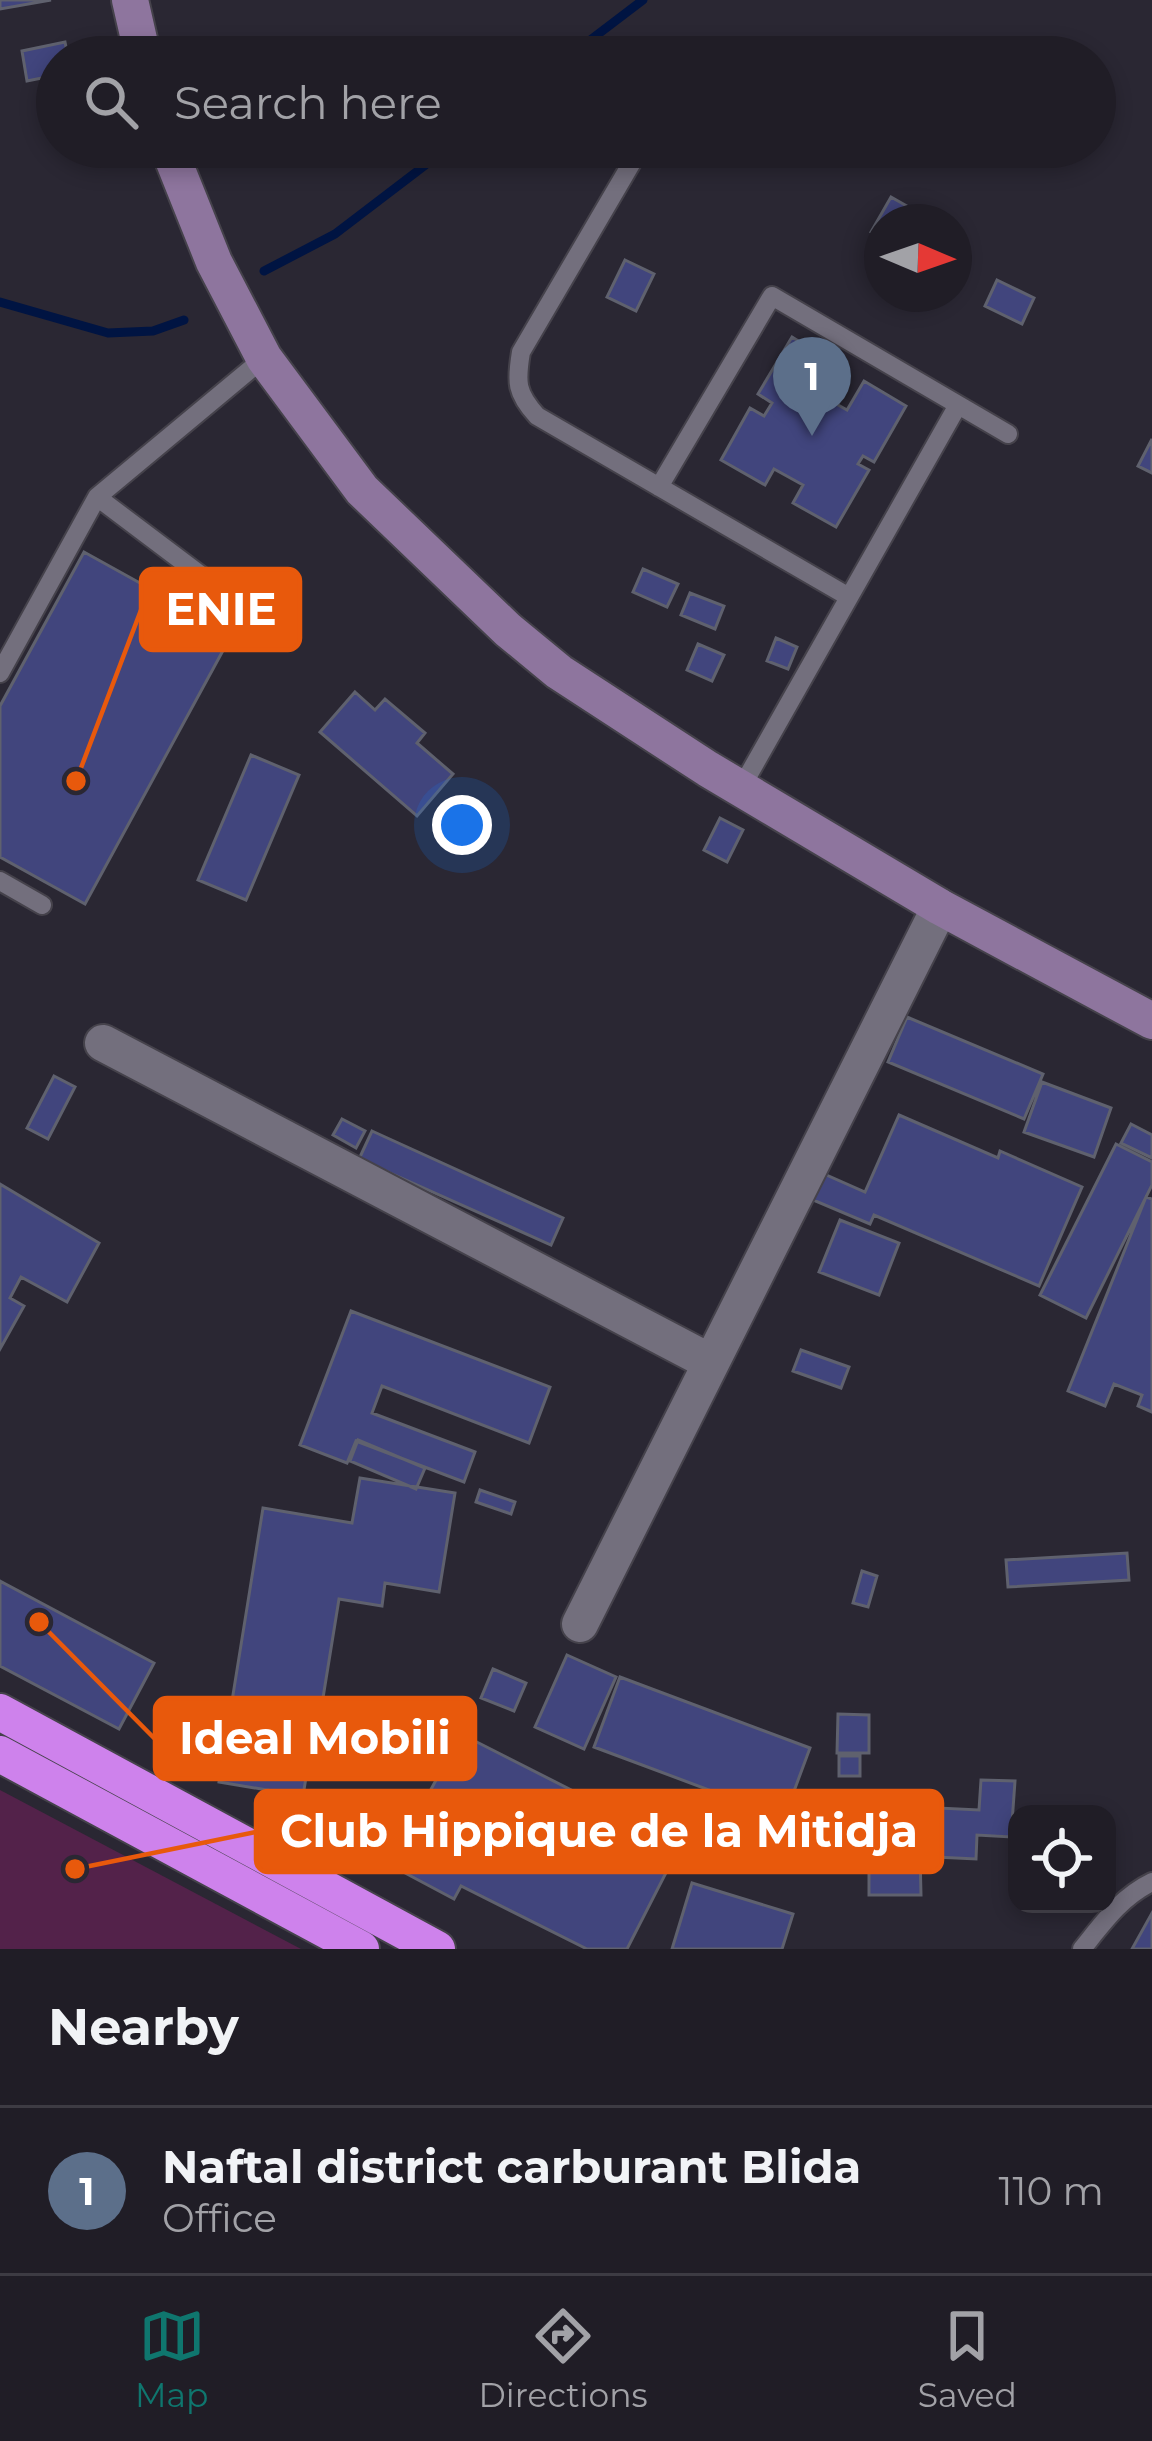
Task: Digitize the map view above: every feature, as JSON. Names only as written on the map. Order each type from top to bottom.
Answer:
[{"type":"highway","points":[[0,1712],[436,1949]]},
{"type":"highway","points":[[0,1754],[361,1949]]},
{"type":"street","points":[[130,0],[138,36]]},
{"type":"street","points":[[176,168],[214,262],[264,358],[362,490],[508,630],[560,672],[741,788],[940,907],[1150,1015]]},
{"type":"street","points":[[580,1624],[940,907]]},
{"type":"street","points":[[103,1043],[710,1362]]},
{"type":"lane","points":[[629,168],[521,352],[516,377],[521,399],[537,416],[849,597]]},
{"type":"lane","points":[[659,487],[772,296],[1008,434]]},
{"type":"lane","points":[[0,674],[97,497],[264,358]]},
{"type":"lane","points":[[741,788],[958,405]]},
{"type":"lane","points":[[97,497],[227,595]]},
{"type":"lane","points":[[0,880],[42,905]]},
{"type":"lane","points":[[1082,1949],[1116,1907],[1152,1882]]},
{"type":"shaded area","points":[[0,1790],[301,1949],[0,1949]]},
{"type":"building","points":[[0,0],[51,0],[0,9]]},
{"type":"building","points":[[36,48],[36,79],[27,81],[22,51]]},
{"type":"building","points":[[625,260],[654,274],[636,311],[607,297]]},
{"type":"building","points":[[997,280],[1034,298],[1022,324],[985,306]]},
{"type":"building","points":[[792,337],[834,363],[817,393],[847,410],[864,381],[906,406],[874,462],[863,456],[858,464],[869,470],[836,527],[793,503],[803,485],[774,469],[765,485],[721,460],[750,408],[764,416],[772,403],[758,394]]},
{"type":"building","points":[[1152,439],[1152,473],[1138,466]]},
{"type":"building","points":[[84,552],[232,634],[85,904],[0,857],[0,706]]},
{"type":"building","points":[[643,569],[678,584],[667,607],[633,592]]},
{"type":"building","points":[[690,593],[724,606],[715,629],[681,615]]},
{"type":"building","points":[[776,638],[797,647],[788,669],[767,661]]},
{"type":"building","points":[[698,644],[724,655],[712,681],[687,670]]},
{"type":"building","points":[[355,692],[375,710],[385,699],[425,733],[417,743],[453,774],[417,816],[320,732]]},
{"type":"building","points":[[251,755],[299,775],[246,900],[198,880]]},
{"type":"building","points":[[720,818],[743,830],[727,862],[704,850]]},
{"type":"building","points":[[907,1017],[1043,1074],[1024,1119],[888,1062]]},
{"type":"building","points":[[54,1076],[75,1087],[48,1139],[27,1128]]},
{"type":"building","points":[[1042,1082],[1111,1108],[1094,1157],[1024,1132]]},
{"type":"building","points":[[899,1115],[998,1158],[1000,1151],[1082,1187],[1039,1286],[874,1215],[870,1224],[813,1200],[824,1174],[865,1192]]},
{"type":"building","points":[[342,1119],[365,1131],[356,1148],[333,1135]]},
{"type":"building","points":[[1131,1124],[1152,1135],[1152,1158],[1121,1143]]},
{"type":"building","points":[[372,1131],[563,1218],[551,1245],[359,1159]]},
{"type":"building","points":[[1116,1144],[1152,1162],[1152,1185],[1086,1318],[1040,1295]]},
{"type":"building","points":[[0,1184],[99,1243],[67,1302],[21,1277],[10,1298],[24,1306],[0,1349]]},
{"type":"building","points":[[1146,1197],[1152,1199],[1152,1412],[1138,1406],[1142,1395],[1114,1384],[1105,1406],[1068,1391]]},
{"type":"building","points":[[840,1220],[899,1243],[879,1295],[819,1272]]},
{"type":"building","points":[[351,1311],[550,1387],[529,1443],[382,1386],[372,1413],[475,1452],[464,1482],[356,1441],[347,1463],[300,1445]]},
{"type":"building","points":[[801,1350],[849,1367],[841,1388],[793,1371]]},
{"type":"building","points":[[358,1440],[425,1468],[416,1489],[350,1461]]},
{"type":"building","points":[[360,1478],[455,1493],[439,1592],[385,1583],[382,1606],[339,1599],[322,1704],[339,1706],[333,1743],[312,1740],[303,1796],[219,1782],[263,1508],[352,1523]]},
{"type":"building","points":[[480,1490],[515,1502],[511,1514],[476,1502]]},
{"type":"building","points":[[1127,1553],[1129,1580],[1008,1587],[1006,1560]]},
{"type":"building","points":[[862,1571],[877,1576],[868,1607],[853,1603]]},
{"type":"building","points":[[0,1581],[154,1663],[119,1729],[0,1666]]},
{"type":"building","points":[[567,1655],[616,1677],[584,1749],[535,1727]]},
{"type":"building","points":[[493,1669],[526,1683],[514,1711],[481,1698]]},
{"type":"building","points":[[620,1677],[810,1748],[784,1818],[594,1747]]},
{"type":"building","points":[[838,1714],[869,1715],[869,1753],[837,1753]]},
{"type":"building","points":[[461,1734],[654,1832],[667,1807],[693,1820],[627,1949],[587,1949],[461,1886],[454,1899],[390,1865]]},
{"type":"building","points":[[839,1756],[860,1756],[860,1776],[839,1776]]},
{"type":"building","points":[[981,1780],[1015,1781],[1013,1805],[1008,1805],[1008,1837],[977,1835],[976,1859],[915,1856],[918,1807],[979,1810]]},
{"type":"building","points":[[895,1854],[920,1854],[921,1895],[869,1895],[869,1858],[895,1858]]},
{"type":"building","points":[[692,1883],[793,1914],[782,1949],[672,1949]]},
{"type":"building","points":[[1152,1913],[1152,1949],[1132,1949]]},
{"type":"waterway","points":[[596,36],[643,0]]},
{"type":"waterway","points":[[264,271],[335,234],[421,168]]},
{"type":"waterway","points":[[0,302],[108,333],[153,331],[184,320]]},
{"type":"place","name":"Naftal district carburant Blida","points":[[812,436]]},
{"type":"place","name":"ENIE","points":[[76,781]]},
{"type":"place","name":"Ideal Mobili","points":[[39,1622]]},
{"type":"place","name":"Club Hippique de la Mitidja","points":[[75,1869]]}]
